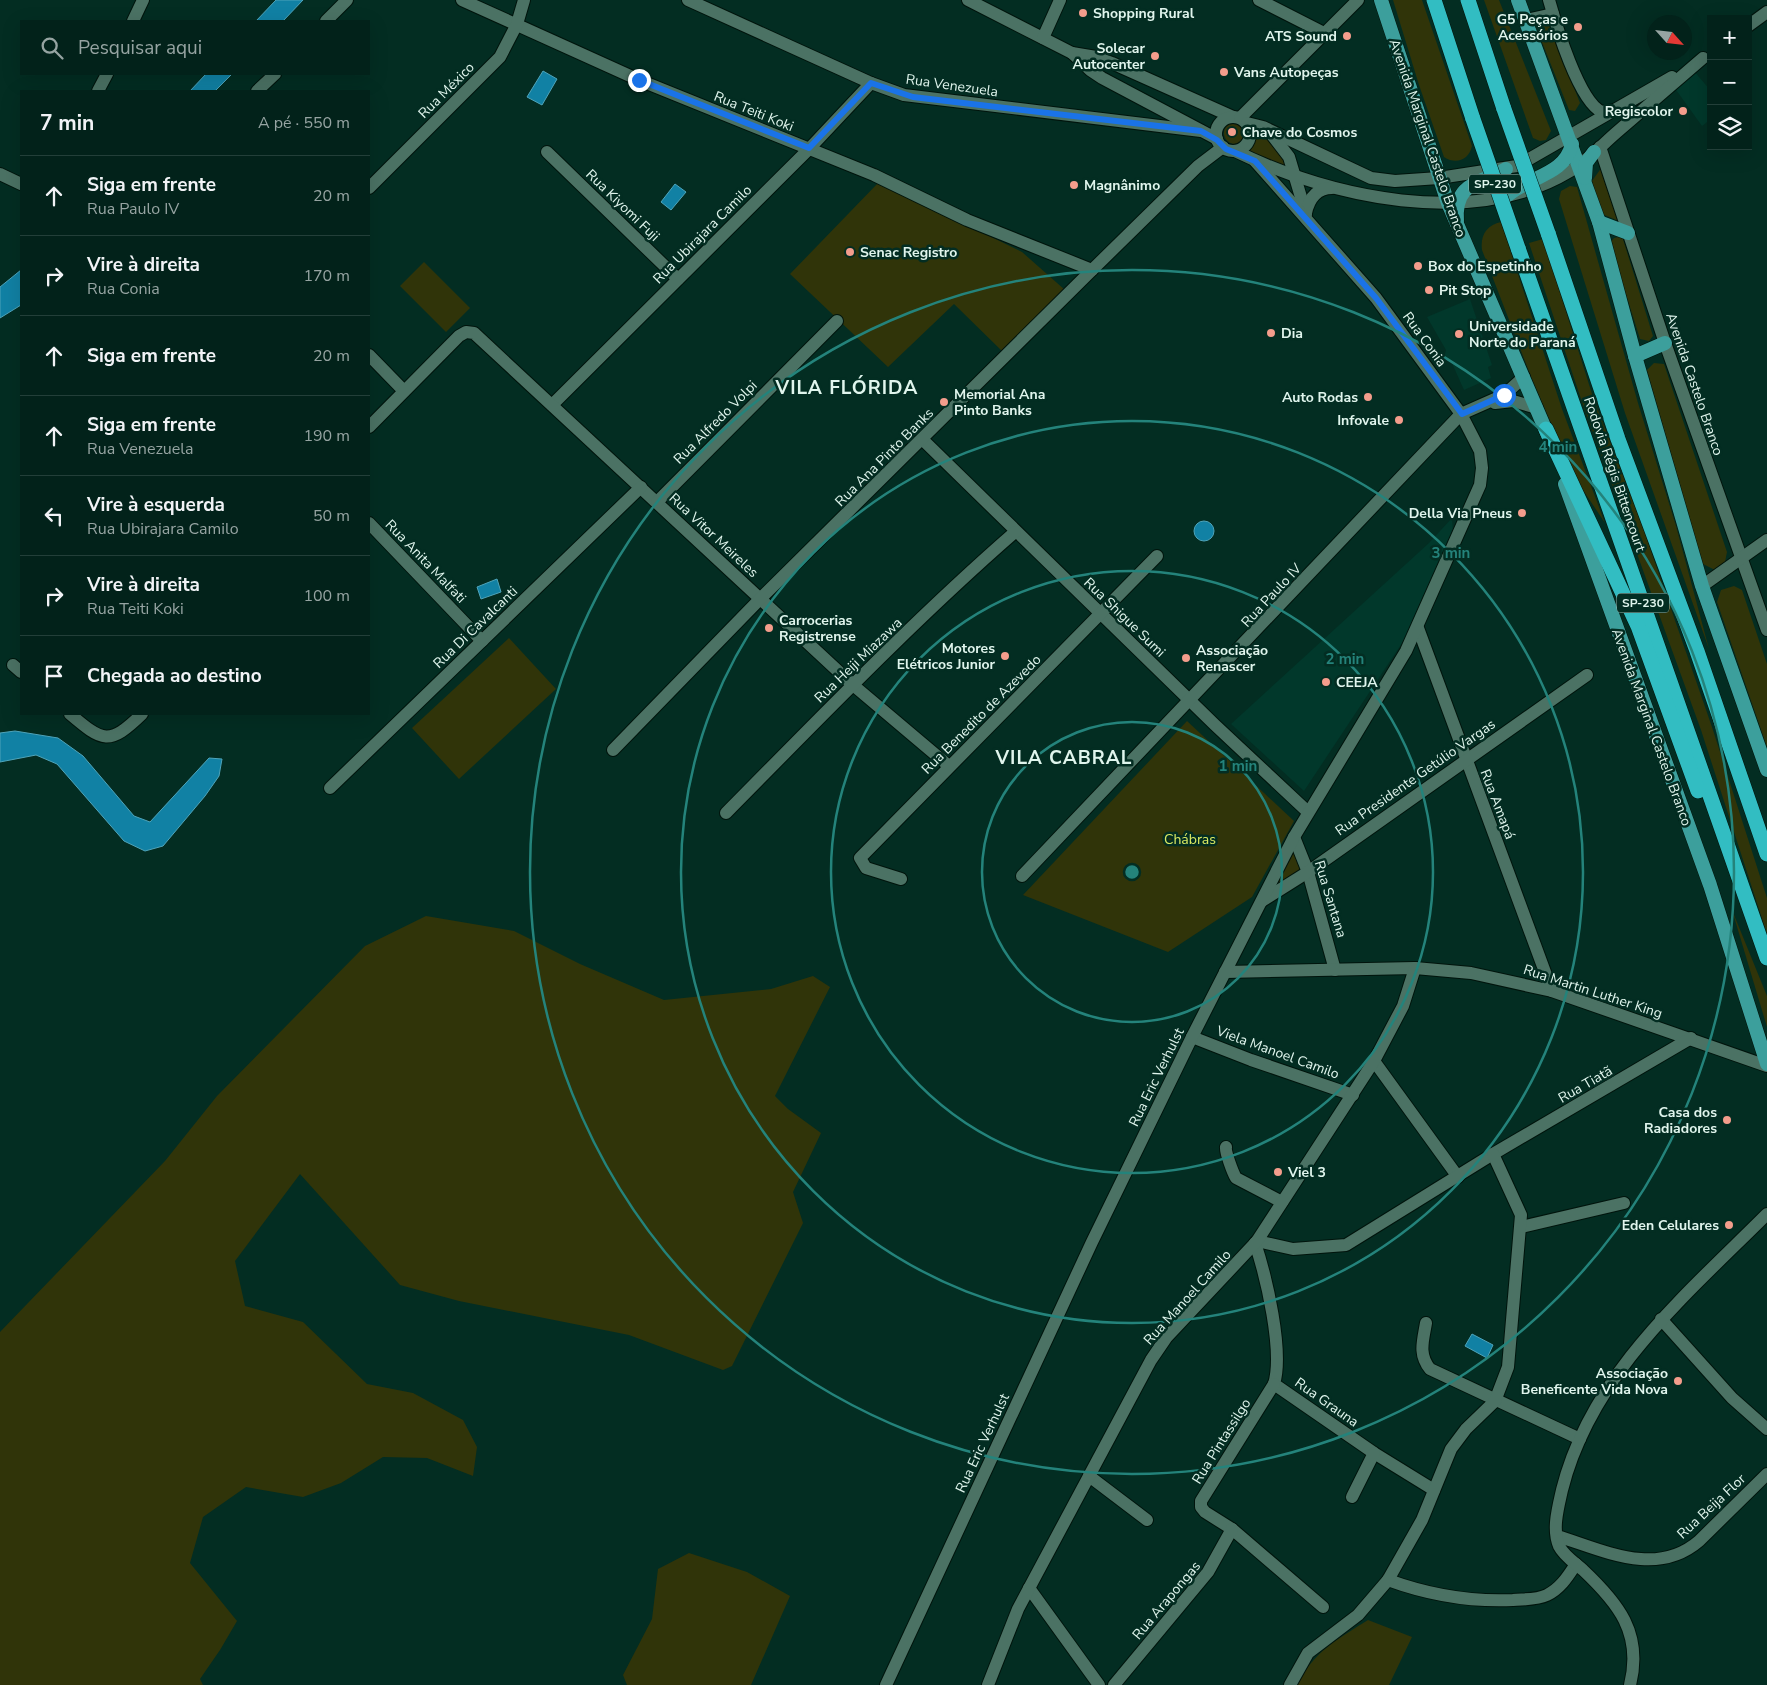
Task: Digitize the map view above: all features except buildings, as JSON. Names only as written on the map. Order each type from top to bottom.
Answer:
[{"type":"highway","name":"Rodovia Régis Bittencourt","points":[[1434,0],[1473,119],[1767,958]]},
{"type":"highway","name":"Rodovia Régis Bittencourt","points":[[1468,0],[1618,439],[1697,651],[1767,854]]},
{"type":"highway","points":[[1546,429],[1638,626],[1710,823],[1732,856]]},
{"type":"main road","points":[[1375,0],[1385,14]]},
{"type":"main road","name":"Avenida Marginal Castelo Branco","points":[[1381,0],[1439,178],[1454,202],[1458,225],[1546,429],[1710,885],[1767,1065]]},
{"type":"main road","points":[[1518,0],[1600,222],[1635,356],[1702,586],[1767,770]]},
{"type":"main road","points":[[1508,195],[1519,185],[1555,169],[1564,162],[1571,140]]},
{"type":"main road","points":[[1586,184],[1585,166],[1597,149]]},
{"type":"main road","points":[[1454,202],[1477,181],[1506,169]]},
{"type":"main road","points":[[1600,222],[1628,233]]},
{"type":"main road","points":[[1635,356],[1664,343]]},
{"type":"street","points":[[133,20],[143,0]]},
{"type":"street","points":[[327,20],[347,0]]},
{"type":"street","name":"Rua Teiti Koki","points":[[462,0],[639,80],[874,175],[967,220],[1092,270]]},
{"type":"street","name":"Rua México","points":[[370,187],[496,63],[505,51],[517,24],[524,0]]},
{"type":"street","name":"Rua Venezuela","points":[[688,0],[871,83],[913,97],[1201,131]]},
{"type":"street","points":[[968,0],[1072,53],[1090,70],[1255,161],[1296,178],[1384,199],[1454,202],[1508,195],[1550,181],[1579,164],[1707,56]]},
{"type":"street","points":[[1043,38],[1060,0]]},
{"type":"street","points":[[1259,0],[1324,33]]},
{"type":"street","points":[[1225,146],[1219,124],[1240,119],[1358,0]]},
{"type":"street","points":[[1549,0],[1562,41],[1589,102],[1602,112],[1619,109]]},
{"type":"street","points":[[1752,23],[1767,12]]},
{"type":"street","points":[[1526,20],[1553,14]]},
{"type":"street","points":[[1072,53],[1096,57],[1112,63],[1240,119],[1263,127],[1371,178],[1395,181],[1439,178],[1506,169],[1531,159],[1571,140],[1707,56]]},
{"type":"street","points":[[99,90],[106,75]]},
{"type":"street","points":[[259,90],[274,75]]},
{"type":"street","name":"Rua Ubirajara Camilo","points":[[552,405],[809,148],[871,83]]},
{"type":"street","points":[[1225,146],[1244,147],[1250,138],[1240,119]]},
{"type":"street","name":"Rua Conia","points":[[1263,127],[1274,136],[1286,151],[1307,216]]},
{"type":"street","name":"Rua Ana Pinto Banks","points":[[613,750],[761,598],[923,440],[1092,270],[1192,172],[1225,146]]},
{"type":"street","name":"Avenida Castelo Branco","points":[[1597,149],[1767,630]]},
{"type":"street","name":"Rua Kiyomi Fuji","points":[[547,152],[678,279]]},
{"type":"street","name":"Rua Conia","points":[[1255,161],[1307,216],[1376,298],[1462,414],[1480,451],[1482,468],[1477,494]]},
{"type":"street","points":[[0,174],[20,184]]},
{"type":"street","points":[[1307,216],[1310,200],[1324,189],[1334,188]]},
{"type":"street","name":"Rua Alfredo Volpi","points":[[657,502],[837,321]]},
{"type":"street","name":"Rua Vitor Meireles","points":[[404,391],[459,336],[466,332],[474,333],[853,685],[949,766]]},
{"type":"street","points":[[370,356],[404,391],[370,426]]},
{"type":"street","name":"Rua Paulo IV","points":[[1022,876],[1462,414],[1510,391],[1524,377]]},
{"type":"street","name":"Rua Paulo IV","points":[[1482,404],[1512,401],[1537,408]]},
{"type":"street","name":"Rua Shigue Sumi","points":[[923,440],[1190,701],[1308,812]]},
{"type":"street","name":"Rua Di Cavalcanti","points":[[330,788],[642,487]]},
{"type":"street","name":"Rua Eric Verhulst","points":[[886,1685],[1092,1242],[1192,1036],[1294,837],[1418,628],[1477,494]]},
{"type":"street","name":"Rua Anita Malfati","points":[[370,524],[482,641]]},
{"type":"street","name":"Rua Heiji Miazawa","points":[[726,813],[853,685],[982,561],[1016,532]]},
{"type":"street","points":[[1702,586],[1767,540]]},
{"type":"street","name":"Rua Benedito de Azevedo","points":[[901,879],[866,868],[860,858],[1157,556]]},
{"type":"street","name":"Rua Amapá","points":[[1418,628],[1552,991]]},
{"type":"street","name":"Rua Presidente Getúlio Vargas","points":[[1260,902],[1308,872],[1586,675]]},
{"type":"street","points":[[71,715],[94,733],[107,737],[125,730],[141,715]]},
{"type":"street","name":"Rua Santana","points":[[1294,837],[1308,872],[1335,970]]},
{"type":"street","name":"Rua Martin Luther King","points":[[1225,972],[1416,968],[1471,973],[1552,991],[1767,1065]]},
{"type":"street","name":"Rua Manoel Camilo","points":[[988,1685],[1010,1626],[1029,1588],[1158,1349],[1256,1242],[1374,1061],[1403,1006],[1416,968]]},
{"type":"street","name":"Viela Manoel Camilo","points":[[1192,1036],[1251,1060],[1354,1094]]},
{"type":"street","name":"Rua Tiatã","points":[[1458,1176],[1691,1038]]},
{"type":"street","points":[[1256,1242],[1293,1249],[1346,1245],[1458,1176],[1374,1061]]},
{"type":"street","points":[[1226,1147],[1225,1154],[1231,1163],[1236,1178],[1282,1202]]},
{"type":"street","points":[[1290,1685],[1308,1653],[1358,1615],[1388,1580],[1422,1520],[1458,1439],[1495,1401],[1508,1367],[1521,1227],[1520,1209],[1493,1154]]},
{"type":"street","points":[[1521,1227],[1624,1203]]},
{"type":"street","points":[[1633,1684],[1632,1641],[1627,1622],[1606,1594],[1559,1547],[1557,1510],[1565,1478],[1580,1439],[1608,1387],[1661,1319],[1767,1214]]},
{"type":"street","name":"Rua Grauna","points":[[1256,1242],[1266,1275],[1277,1350],[1278,1366],[1274,1384],[1374,1453],[1434,1490]]},
{"type":"street","points":[[1661,1319],[1732,1398],[1767,1429]]},
{"type":"street","points":[[1426,1323],[1421,1351],[1422,1358],[1430,1370],[1580,1439]]},
{"type":"street","name":"Rua Pintassilgo","points":[[1274,1384],[1201,1501],[1201,1507],[1205,1512],[1232,1529],[1323,1607]]},
{"type":"street","points":[[1352,1498],[1374,1453]]},
{"type":"street","name":"Rua Beija Flor","points":[[1557,1536],[1636,1560],[1671,1557],[1690,1549],[1767,1474]]},
{"type":"street","points":[[1089,1476],[1147,1520]]},
{"type":"street","name":"Rua Arapongas","points":[[1114,1685],[1208,1572],[1232,1529]]},
{"type":"street","points":[[1388,1580],[1433,1595],[1472,1600],[1532,1599],[1545,1596],[1556,1589],[1576,1564]]},
{"type":"street","points":[[1029,1588],[1099,1685]]},
{"type":"shaded area","points":[[1693,70],[1707,86],[1707,122],[1702,126],[1674,87]]},
{"type":"shaded area","name":"Universidade Norte do Paraná","points":[[1470,299],[1492,365],[1488,367],[1491,378],[1464,390],[1451,361],[1444,358],[1446,350],[1427,317]]},
{"type":"shaded area","name":"CEEJA","points":[[1452,518],[1453,532],[1404,640],[1304,791],[1231,724],[1429,543]]},
{"type":"green space","points":[[1393,0],[1422,0],[1472,146],[1468,155],[1461,160],[1453,161],[1444,157],[1419,85]]},
{"type":"green space","points":[[1484,0],[1499,0],[1551,131],[1546,140],[1540,141],[1533,138]]},
{"type":"green space","points":[[1546,25],[1550,26],[1580,103],[1575,111],[1569,110],[1538,32],[1539,28]]},
{"type":"green space","points":[[1235,122],[1243,125],[1246,133],[1243,141],[1235,144],[1227,141],[1224,133],[1227,125]]},
{"type":"green space","points":[[1253,130],[1263,131],[1278,146],[1288,170],[1240,150],[1251,142]]},
{"type":"green space","points":[[1602,167],[1619,221],[1602,214],[1592,181]]},
{"type":"green space","points":[[879,182],[1022,252],[1065,290],[1003,352],[954,304],[888,367],[790,274]]},
{"type":"green space","points":[[1570,186],[1577,187],[1638,403],[1676,526],[1709,649],[1625,413],[1559,199],[1561,191]]},
{"type":"green space","points":[[1501,222],[1562,409],[1605,523],[1577,481],[1554,430],[1482,250],[1482,240],[1485,232],[1496,223]]},
{"type":"green space","points":[[1619,237],[1623,239],[1653,336],[1649,341],[1640,339],[1610,243],[1614,238]]},
{"type":"green space","points":[[1543,239],[1593,397],[1644,531],[1712,727],[1767,898],[1767,934],[1701,730],[1583,405],[1529,243]]},
{"type":"green space","points":[[424,262],[470,308],[446,332],[400,286]]},
{"type":"green space","points":[[1654,363],[1664,364],[1727,552],[1725,562],[1715,570],[1703,564],[1647,370]]},
{"type":"green space","points":[[1734,586],[1742,590],[1767,664],[1767,747],[1717,602],[1721,590]]},
{"type":"green space","points":[[509,638],[556,689],[459,779],[412,728]]},
{"type":"green space","name":"Chábras","points":[[1187,721],[1294,821],[1252,897],[1168,952],[1023,895]]},
{"type":"green space","points":[[1292,848],[1302,871],[1269,892]]},
{"type":"green space","points":[[1732,910],[1767,996],[1767,1027]]},
{"type":"green space","points":[[426,916],[514,931],[580,964],[664,1000],[771,989],[813,976],[830,987],[775,1096],[788,1109],[821,1133],[793,1192],[803,1223],[732,1366],[723,1370],[629,1335],[459,1301],[400,1285],[300,1174],[235,1261],[245,1306],[303,1322],[367,1384],[413,1393],[463,1420],[477,1447],[473,1476],[427,1458],[383,1457],[341,1483],[303,1497],[246,1487],[203,1517],[190,1563],[237,1621],[200,1679],[203,1685],[0,1685],[0,1332],[165,1161],[217,1096],[365,946]]},
{"type":"green space","points":[[689,1553],[747,1572],[790,1596],[751,1685],[627,1685],[623,1675],[652,1619],[658,1569]]},
{"type":"green space","points":[[1368,1620],[1412,1637],[1389,1685],[1297,1685],[1311,1663],[1319,1655],[1337,1640]]},
{"type":"water","points":[[276,0],[303,0],[284,20],[257,20]]},
{"type":"water","points":[[543,71],[557,79],[542,105],[527,97]]},
{"type":"water","points":[[205,75],[231,75],[216,90],[191,90]]},
{"type":"water","points":[[675,184],[686,192],[671,210],[661,202]]},
{"type":"water","points":[[20,271],[20,306],[0,318],[0,287]]},
{"type":"water","points":[[1200,521],[1208,521],[1214,527],[1214,535],[1208,541],[1200,541],[1194,535],[1194,527]]},
{"type":"water","points":[[497,579],[501,592],[481,599],[477,587]]},
{"type":"water","points":[[15,731],[58,738],[83,756],[134,816],[150,822],[209,758],[222,759],[219,776],[205,796],[163,846],[145,851],[124,841],[57,764],[36,755],[0,762],[0,733]]},
{"type":"water","points":[[1472,1334],[1493,1345],[1487,1358],[1465,1346]]},
{"type":"place","name":"Shopping Rural","points":[[1083,13]]},
{"type":"place","name":"G5 Peças e Acessórios","points":[[1578,27]]},
{"type":"place","name":"ATS Sound","points":[[1347,36]]},
{"type":"place","name":"Solecar Autocenter","points":[[1155,56]]},
{"type":"place","name":"Vans Autopeças","points":[[1224,72]]},
{"type":"place","name":"Regiscolor","points":[[1683,111]]},
{"type":"place","name":"Chave do Cosmos","points":[[1232,132]]},
{"type":"place","name":"Magnânimo","points":[[1074,185]]},
{"type":"place","name":"Senac Registro","points":[[850,252]]},
{"type":"place","name":"Box do Espetinho","points":[[1418,266]]},
{"type":"place","name":"Pit Stop","points":[[1429,290]]},
{"type":"place","name":"Dia","points":[[1271,333]]},
{"type":"place","name":"Universidade Norte do Paraná","points":[[1459,334]]},
{"type":"place","name":"Auto Rodas","points":[[1368,397]]},
{"type":"place","name":"Memorial Ana Pinto Banks","points":[[944,402]]},
{"type":"place","name":"Infovale","points":[[1399,420]]},
{"type":"place","name":"Della Via Pneus","points":[[1522,513]]},
{"type":"place","name":"Carrocerias Registrense","points":[[769,628]]},
{"type":"place","name":"Motores Elétricos Junior","points":[[1005,656]]},
{"type":"place","name":"Associação Renascer","points":[[1186,658]]},
{"type":"place","name":"CEEJA","points":[[1326,682]]},
{"type":"place","name":"Casa dos Radiadores","points":[[1727,1120]]},
{"type":"place","name":"Viel 3","points":[[1278,1172]]},
{"type":"place","name":"Eden Celulares","points":[[1729,1225]]},
{"type":"place","name":"Associação Beneficente Vida Nova","points":[[1678,1381]]},
{"type":"district","name":"VILA FLÓRIDA","points":[[847,387]]},
{"type":"district","name":"VILA CABRAL","points":[[1064,757]]},
{"type":"route","points":[[639,80],[809,148],[871,83],[913,97],[1201,131],[1217,140],[1222,147],[1255,161],[1376,298],[1462,414],[1504,395]]}]
